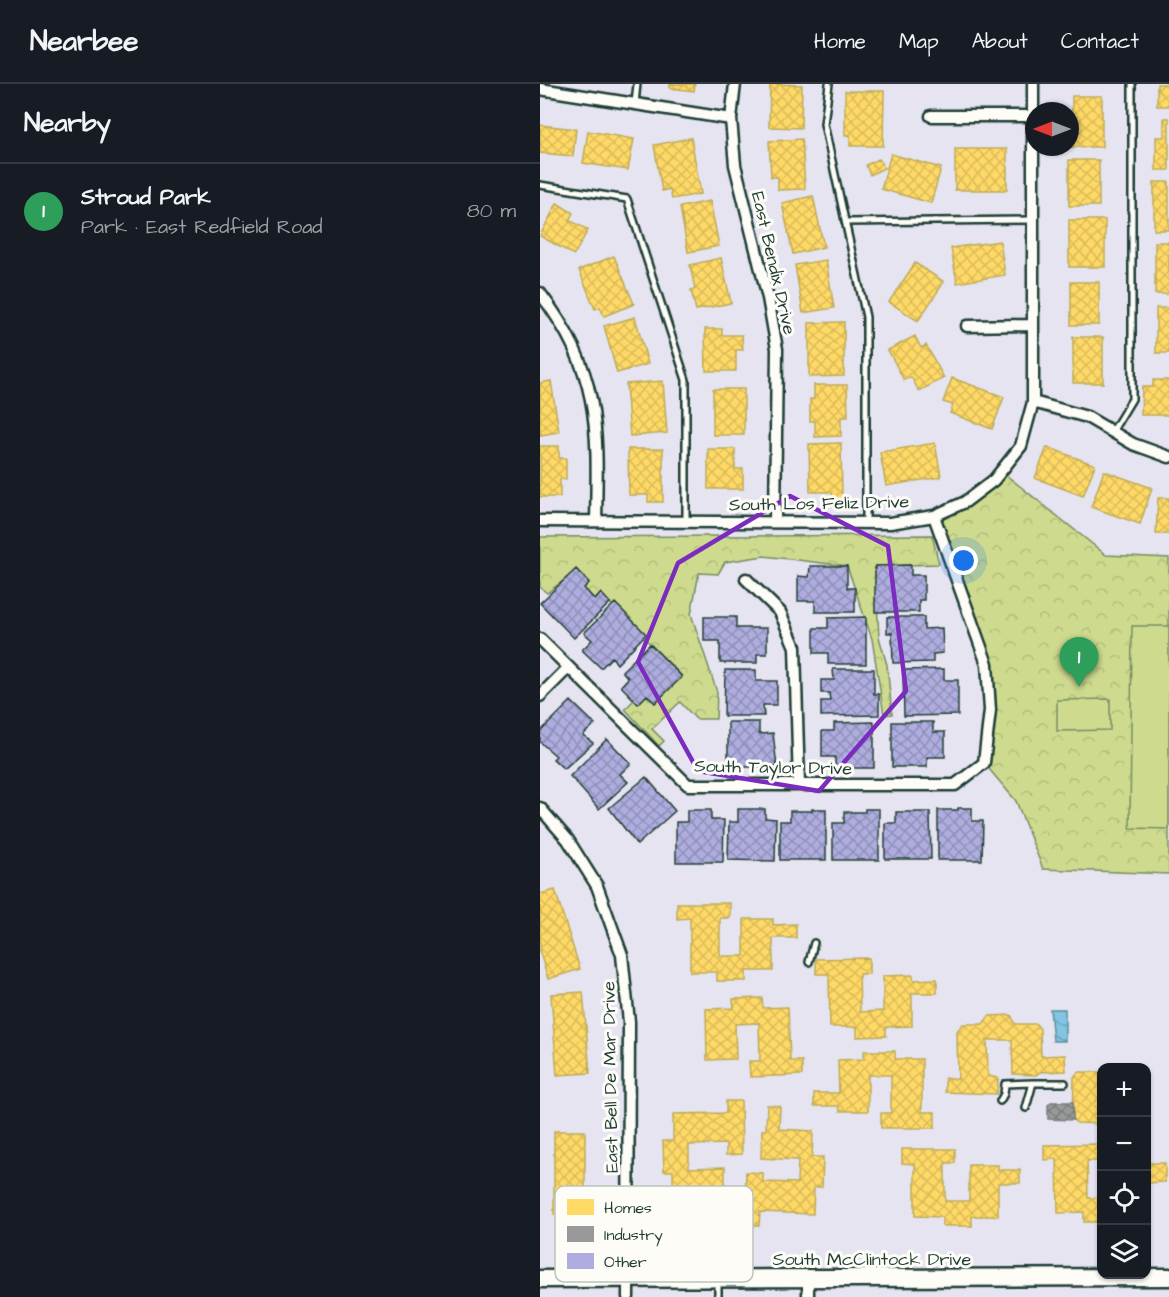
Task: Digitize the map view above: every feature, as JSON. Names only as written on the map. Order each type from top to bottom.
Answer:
[{"type":"main road","name":"South McClintock Drive","points":[[753,1278],[1169,1277]]},
{"type":"street","name":"East Bendix Drive","points":[[735,84],[731,119],[735,165],[768,298],[777,349],[775,521]]},
{"type":"street","name":"South Los Feliz Drive","points":[[1033,84],[1033,102]]},
{"type":"street","points":[[543,88],[731,119]]},
{"type":"street","points":[[931,116],[1025,116]]},
{"type":"street","name":"South Los Feliz Drive","points":[[540,521],[890,523],[934,516],[965,502],[994,480],[1021,446],[1033,402],[1033,156]]},
{"type":"street","points":[[540,293],[564,324],[583,365],[593,402],[597,443],[596,521]]},
{"type":"street","points":[[967,326],[1033,325]]},
{"type":"street","points":[[1033,402],[1087,417],[1133,444],[1169,458]]},
{"type":"street","name":"South Taylor Drive","points":[[540,639],[688,785],[955,785],[984,763],[990,710],[987,664],[934,516]]},
{"type":"street","points":[[746,579],[780,612],[795,647],[799,785]]},
{"type":"street","points":[[540,696],[568,668]]},
{"type":"street","name":"East Bell De Mar Drive","points":[[540,808],[568,840],[597,886],[622,955],[629,1022],[628,1186]]},
{"type":"street","points":[[808,1278],[808,1297]]},
{"type":"lane","points":[[635,104],[637,84]]},
{"type":"lane","points":[[829,84],[824,124],[866,317],[866,522]]},
{"type":"lane","points":[[1112,432],[1132,399],[1132,84]]},
{"type":"lane","points":[[540,185],[627,200],[686,380],[686,521]]},
{"type":"lane","points":[[845,222],[1033,220]]},
{"type":"lane","points":[[809,962],[814,943]]},
{"type":"lane","points":[[1026,1108],[1033,1083]]},
{"type":"lane","points":[[1000,1101],[1004,1094],[1005,1084],[1065,1083]]},
{"type":"highlighted area","points":[[790,496],[888,546],[906,691],[819,791],[698,771],[638,662],[678,563]]},
{"type":"green space","points":[[1001,471],[1106,555],[1169,558],[1169,874],[1043,869],[1016,801],[984,763],[987,664],[934,516],[965,502]]},
{"type":"green space","points":[[932,535],[939,564],[875,566],[879,637],[887,665],[892,714],[884,715],[872,639],[847,566],[764,556],[725,562],[718,574],[699,573],[691,614],[717,692],[716,719],[696,719],[680,702],[652,729],[664,741],[659,746],[625,709],[634,700],[638,704],[647,695],[655,703],[682,676],[601,594],[595,600],[584,588],[589,582],[577,570],[547,593],[540,587],[540,537]]},
{"type":"green space","points":[[1132,626],[1169,626],[1169,829],[1130,828]]},
{"type":"green space","points":[[1110,699],[1110,730],[1057,731],[1057,700]]},
{"type":"water","points":[[1050,1009],[1065,1009],[1065,1041],[1053,1041]]},
{"type":"building: Homes","points":[[670,84],[695,84],[694,91],[670,88]]},
{"type":"building: Homes","points":[[770,84],[802,85],[801,128],[769,127]]},
{"type":"building: Homes","points":[[1157,84],[1169,84],[1169,106],[1157,106]]},
{"type":"building: Homes","points":[[845,91],[884,91],[883,146],[850,146],[850,135],[845,135]]},
{"type":"building: Homes","points":[[1072,96],[1102,96],[1102,147],[1079,147],[1079,102],[1072,102]]},
{"type":"building: Homes","points":[[1164,118],[1169,118],[1169,170],[1156,170],[1156,137],[1164,137]]},
{"type":"building: Homes","points":[[540,125],[576,129],[573,156],[540,153]]},
{"type":"building: Homes","points":[[588,131],[634,139],[628,170],[583,163]]},
{"type":"building: Homes","points":[[691,138],[701,194],[672,199],[670,189],[662,191],[654,145]]},
{"type":"building: Homes","points":[[802,139],[805,189],[778,190],[778,177],[771,177],[769,141]]},
{"type":"building: Homes","points":[[955,149],[1007,149],[1007,190],[955,190]]},
{"type":"building: Homes","points":[[891,154],[941,168],[931,203],[881,189]]},
{"type":"building: Homes","points":[[879,159],[884,168],[870,175],[866,165]]},
{"type":"building: Homes","points":[[1069,160],[1099,160],[1099,206],[1069,206]]},
{"type":"building: Homes","points":[[1154,182],[1169,182],[1169,230],[1154,230]]},
{"type":"building: Homes","points":[[813,196],[824,247],[793,254],[782,203]]},
{"type":"building: Homes","points":[[710,201],[719,246],[688,252],[680,207]]},
{"type":"building: Homes","points":[[557,203],[573,213],[569,220],[588,230],[574,255],[540,236]]},
{"type":"building: Homes","points":[[1069,220],[1105,220],[1105,267],[1069,267]]},
{"type":"building: Homes","points":[[1000,241],[1005,275],[957,283],[951,248]]},
{"type":"building: Homes","points":[[1155,242],[1169,242],[1169,294],[1155,294]]},
{"type":"building: Homes","points":[[614,256],[634,304],[604,316],[600,307],[595,309],[579,270]]},
{"type":"building: Homes","points":[[721,258],[731,303],[696,310],[691,290],[695,289],[690,265]]},
{"type":"building: Homes","points":[[826,260],[834,308],[803,313],[795,265]]},
{"type":"building: Homes","points":[[915,263],[944,282],[918,321],[889,302]]},
{"type":"building: Homes","points":[[1071,282],[1099,282],[1099,325],[1071,325]]},
{"type":"building: Homes","points":[[1156,308],[1169,308],[1169,353],[1156,353]]},
{"type":"building: Homes","points":[[635,317],[648,364],[617,373],[604,326]]},
{"type":"building: Homes","points":[[844,322],[844,376],[809,377],[809,323]]},
{"type":"building: Homes","points":[[705,329],[722,329],[722,335],[742,335],[743,350],[736,350],[736,371],[706,371]]},
{"type":"building: Homes","points":[[915,336],[921,348],[926,345],[944,378],[919,391],[911,377],[904,380],[888,350]]},
{"type":"building: Homes","points":[[1073,337],[1103,337],[1103,383],[1073,383]]},
{"type":"building: Homes","points":[[952,378],[1004,397],[992,429],[950,413],[953,405],[943,402]]},
{"type":"building: Homes","points":[[1153,380],[1169,380],[1169,415],[1141,415],[1142,387],[1153,387]]},
{"type":"building: Homes","points":[[551,381],[559,432],[540,435],[540,383]]},
{"type":"building: Homes","points":[[663,381],[667,433],[630,436],[626,384]]},
{"type":"building: Homes","points":[[814,385],[847,385],[848,417],[841,417],[841,436],[815,437],[815,421],[810,421],[810,399],[814,399]]},
{"type":"building: Homes","points":[[713,389],[744,389],[744,435],[713,435]]},
{"type":"building: Homes","points":[[841,443],[842,502],[832,502],[832,492],[810,492],[809,444]]},
{"type":"building: Homes","points":[[935,443],[941,477],[886,486],[880,452]]},
{"type":"building: Homes","points":[[540,446],[559,446],[559,458],[566,458],[566,479],[560,479],[560,497],[540,497]]},
{"type":"building: Homes","points":[[1047,447],[1095,465],[1083,496],[1035,478]]},
{"type":"building: Homes","points":[[628,449],[663,449],[663,502],[648,502],[648,495],[629,495]]},
{"type":"building: Homes","points":[[708,449],[735,449],[735,469],[743,469],[743,489],[708,489]]},
{"type":"building: Homes","points":[[1104,471],[1152,488],[1140,524],[1091,507]]},
{"type":"building: Homes","points":[[1158,498],[1169,498],[1169,534],[1156,534]]},
{"type":"building: Homes","points":[[555,890],[580,969],[548,979],[540,953],[540,894]]},
{"type":"building: Homes","points":[[677,903],[730,903],[730,918],[720,918],[720,956],[744,956],[744,919],[773,919],[773,925],[796,924],[796,938],[773,938],[773,971],[746,971],[746,981],[717,981],[717,972],[690,972],[690,918],[677,919]]},
{"type":"building: Homes","points":[[869,958],[869,974],[859,974],[860,1012],[883,1011],[883,976],[913,975],[913,980],[937,979],[937,993],[912,993],[912,1026],[886,1027],[886,1036],[857,1037],[857,1027],[830,1027],[829,974],[816,974],[816,959]]},
{"type":"building: Homes","points":[[583,992],[590,1073],[557,1075],[551,994]]},
{"type":"building: Homes","points":[[762,998],[763,1008],[788,1007],[790,1061],[802,1061],[802,1075],[750,1077],[749,1061],[760,1061],[759,1023],[735,1024],[736,1059],[707,1060],[706,1009],[734,1008],[733,999]]},
{"type":"building: Homes","points":[[1011,1015],[1015,1024],[1036,1024],[1040,1029],[1041,1056],[1065,1055],[1066,1071],[1040,1072],[1036,1075],[1013,1074],[1012,1040],[987,1040],[988,1076],[998,1078],[997,1094],[945,1092],[945,1078],[958,1079],[957,1031],[963,1024],[983,1024],[989,1016]]},
{"type":"building: Homes","points":[[864,1051],[895,1051],[895,1059],[922,1059],[922,1112],[935,1112],[935,1128],[881,1128],[881,1113],[891,1113],[891,1075],[868,1075],[868,1111],[840,1111],[839,1106],[814,1106],[814,1093],[839,1093],[838,1060],[864,1059]]},
{"type":"building: Homes","points":[[1078,1072],[1097,1072],[1097,1124],[1077,1123],[1073,1120],[1074,1077]]},
{"type":"building: Homes","points":[[726,1101],[741,1101],[742,1154],[726,1155],[726,1144],[689,1145],[689,1168],[725,1167],[725,1186],[673,1186],[673,1171],[664,1171],[663,1141],[673,1141],[673,1114],[726,1113]]},
{"type":"building: Homes","points":[[767,1105],[780,1106],[779,1129],[813,1131],[812,1157],[823,1157],[822,1187],[814,1187],[813,1214],[760,1212],[759,1226],[753,1226],[753,1186],[745,1186],[746,1172],[763,1173],[763,1182],[797,1183],[798,1160],[761,1158],[762,1130],[766,1130]]},
{"type":"building: Homes","points":[[554,1131],[585,1131],[585,1186],[555,1186],[554,1214]]},
{"type":"building: Homes","points":[[1097,1144],[1097,1161],[1087,1161],[1088,1198],[1097,1197],[1097,1222],[1084,1222],[1084,1212],[1058,1213],[1057,1159],[1044,1160],[1044,1145]]},
{"type":"building: Homes","points":[[902,1149],[955,1149],[955,1163],[945,1163],[945,1201],[969,1201],[969,1165],[998,1165],[998,1170],[1020,1170],[1020,1183],[998,1183],[998,1216],[972,1216],[972,1226],[942,1226],[942,1217],[915,1216],[915,1164],[902,1163]]},
{"type":"building: Homes","points":[[1151,1163],[1165,1163],[1165,1182],[1151,1183]]},
{"type":"building: Industry","points":[[1051,1102],[1073,1102],[1073,1120],[1048,1119],[1048,1105]]},
{"type":"building: Other","points":[[911,565],[911,575],[924,575],[924,600],[919,600],[919,612],[875,612],[875,566]]},
{"type":"building: Other","points":[[810,566],[847,566],[847,588],[855,588],[855,612],[815,612],[815,601],[798,601],[798,576],[809,577]]},
{"type":"building: Other","points":[[576,569],[589,583],[584,588],[595,600],[601,593],[610,603],[574,638],[540,603]]},
{"type":"building: Other","points":[[615,603],[646,634],[617,664],[612,657],[601,668],[582,650],[592,640],[584,633]]},
{"type":"building: Other","points":[[704,617],[736,617],[736,628],[767,628],[767,654],[757,654],[757,663],[720,663],[720,641],[704,641]]},
{"type":"building: Other","points":[[866,617],[866,664],[828,664],[828,653],[814,653],[814,628],[828,628],[828,618]]},
{"type":"building: Other","points":[[887,617],[924,617],[924,629],[942,628],[943,653],[933,654],[933,662],[893,663],[892,633],[887,633]]},
{"type":"building: Other","points":[[650,644],[682,677],[655,703],[647,695],[638,704],[621,686],[628,678],[622,671]]},
{"type":"building: Other","points":[[833,669],[874,669],[874,694],[879,694],[879,715],[821,716],[821,701],[830,701],[829,693],[821,693],[821,680],[834,680]]},
{"type":"building: Other","points":[[944,669],[944,680],[958,680],[958,715],[904,716],[903,670]]},
{"type":"building: Other","points":[[725,670],[756,670],[756,681],[777,681],[777,705],[763,705],[764,716],[724,716]]},
{"type":"building: Other","points":[[571,701],[595,724],[583,735],[593,743],[564,769],[553,759],[556,756],[540,742],[540,732]]},
{"type":"building: Other","points":[[728,722],[759,722],[759,734],[773,733],[777,767],[728,767]]},
{"type":"building: Other","points":[[874,722],[874,768],[835,768],[835,757],[822,757],[822,731],[834,731],[834,723]]},
{"type":"building: Other","points":[[892,722],[933,722],[933,732],[945,732],[945,757],[927,757],[927,767],[892,767]]},
{"type":"building: Other","points":[[607,739],[631,764],[620,774],[628,782],[599,809],[570,776]]},
{"type":"building: Other","points":[[646,777],[675,811],[637,845],[609,808]]},
{"type":"building: Other","points":[[958,808],[972,808],[972,821],[983,821],[982,860],[938,860],[938,810],[958,810]]},
{"type":"building: Other","points":[[738,809],[765,809],[765,818],[776,819],[775,861],[728,860],[729,822],[738,822]]},
{"type":"building: Other","points":[[812,809],[826,809],[826,860],[780,860],[780,821],[790,821],[790,811],[812,811]]},
{"type":"building: Other","points":[[865,809],[879,809],[879,860],[833,860],[833,823],[844,823],[844,812],[865,812]]},
{"type":"building: Other","points":[[687,810],[711,810],[711,820],[724,820],[723,862],[676,862],[676,822],[687,822]]},
{"type":"building: Other","points":[[896,812],[930,812],[931,859],[885,859],[885,823],[896,823]]},
{"type":"place","name":"Stroud Park","points":[[1079,687]]}]
